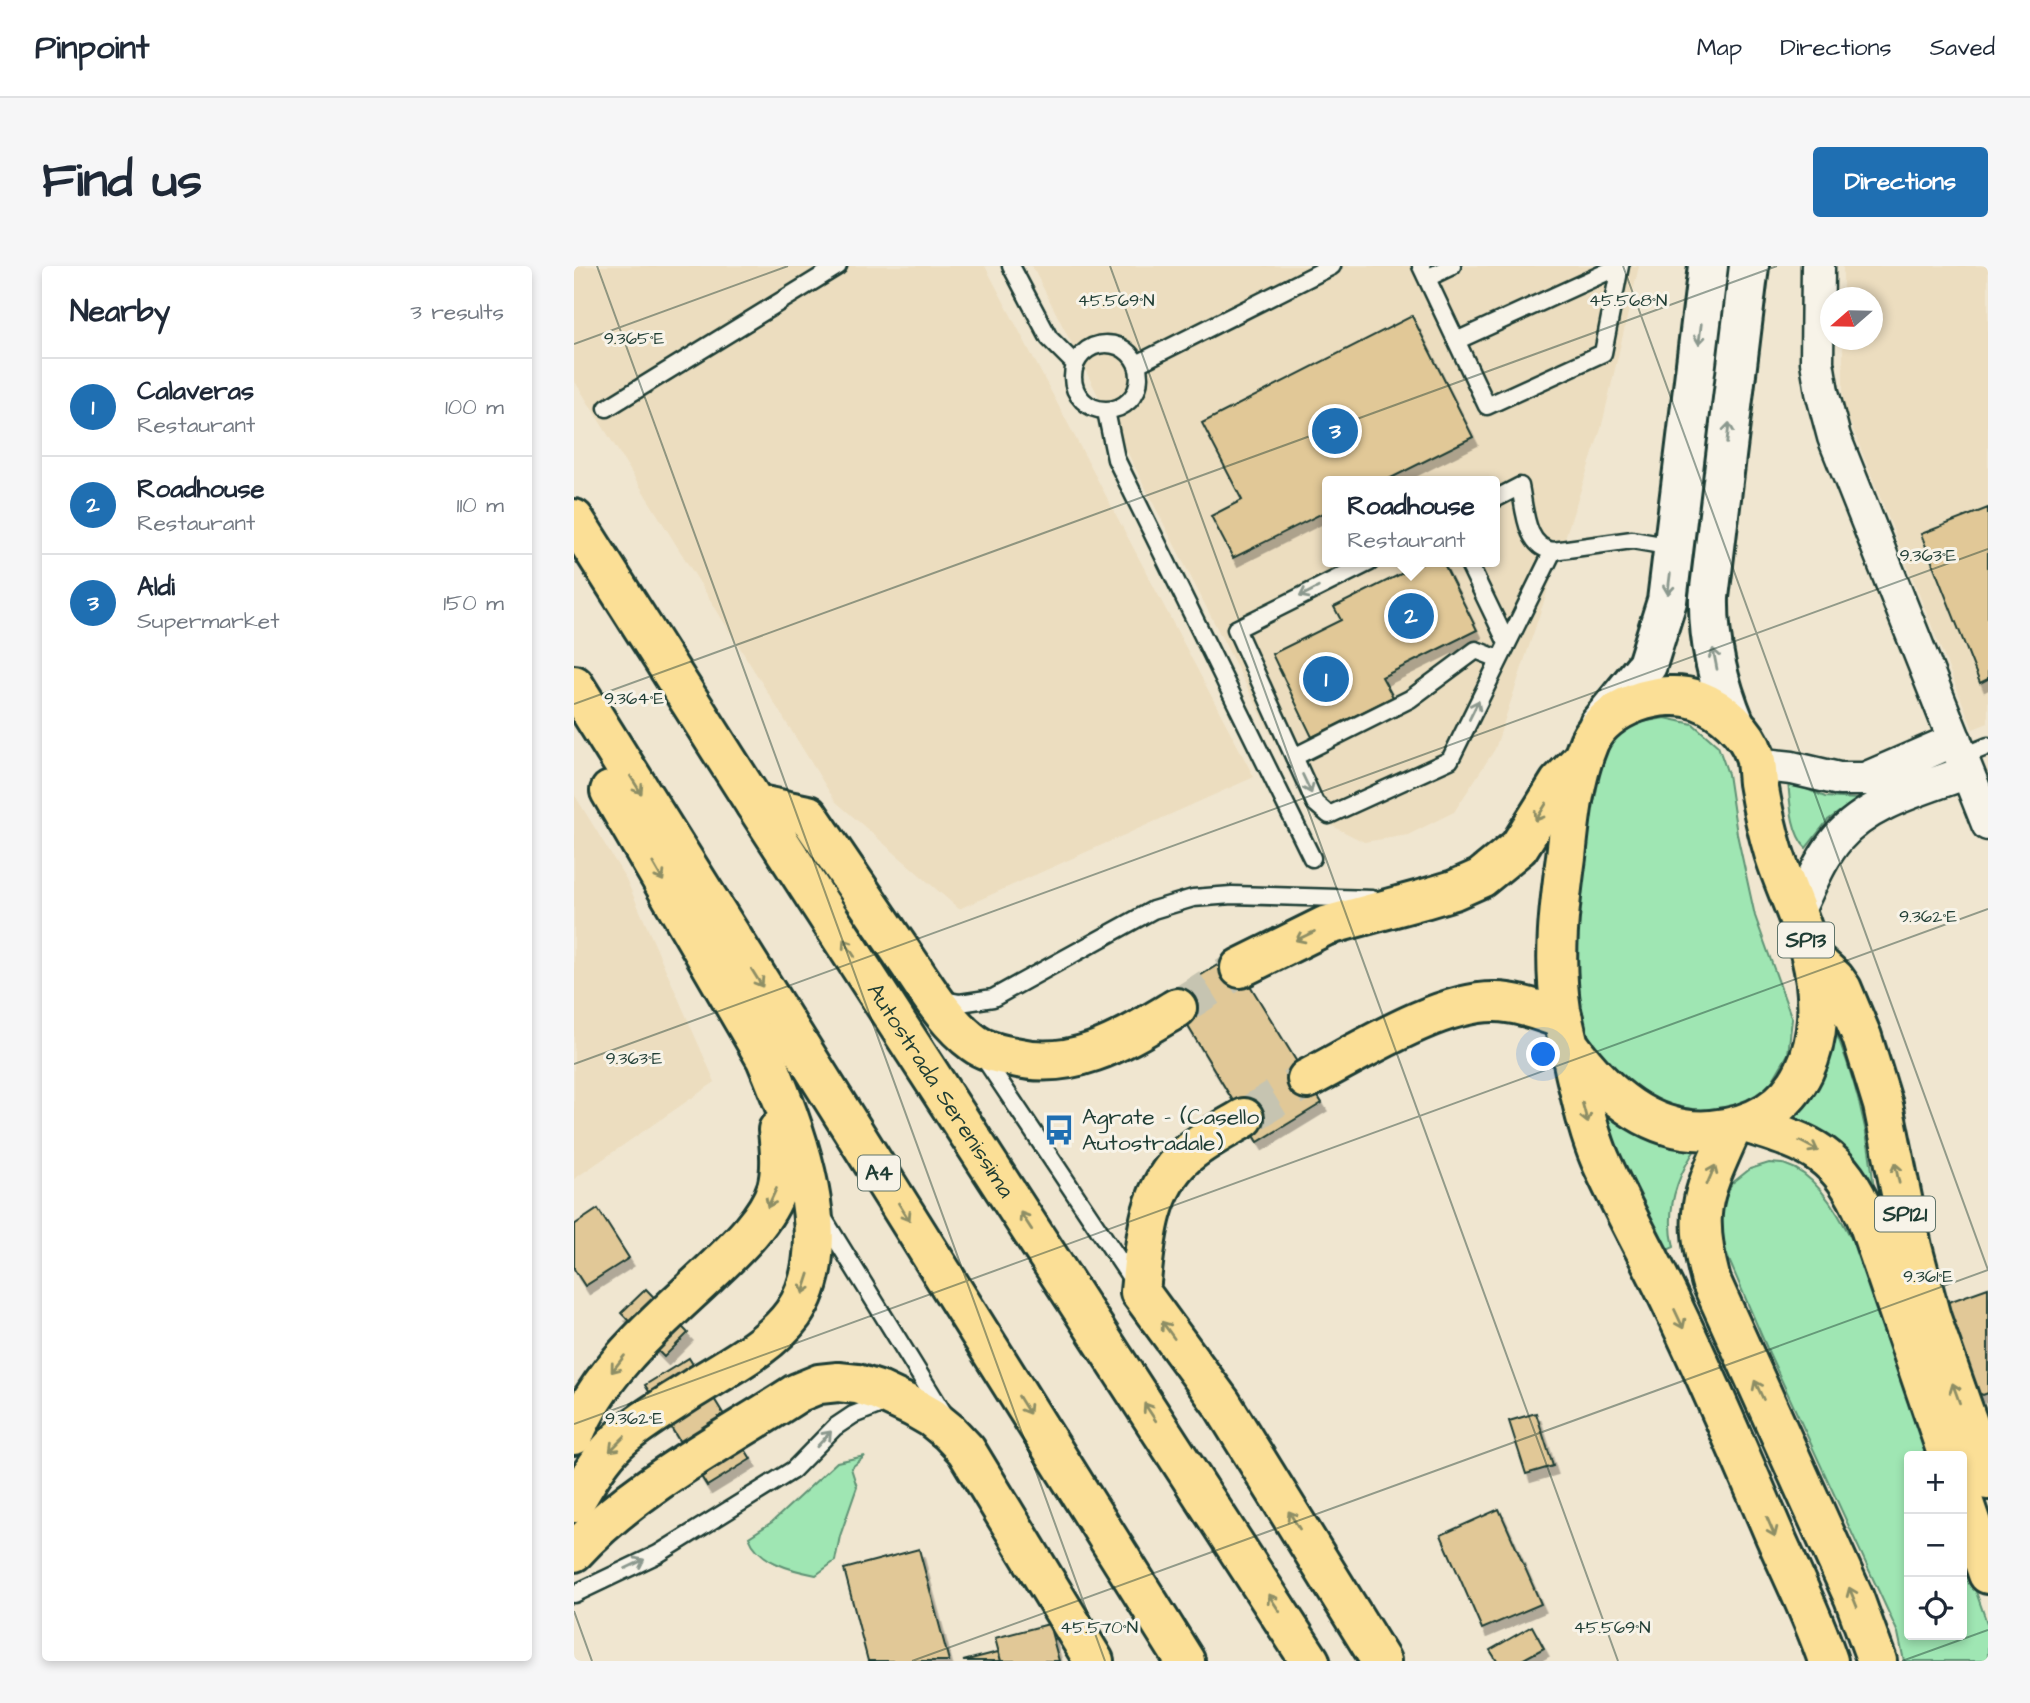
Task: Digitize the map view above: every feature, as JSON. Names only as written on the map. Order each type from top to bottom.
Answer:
[{"type":"main road","name":"Autostrada Serenissima","points":[[574,519],[755,804],[1310,1661]]},
{"type":"main road","name":"A4","points":[[574,685],[1185,1661]]},
{"type":"main road","name":"SP13","points":[[1567,1032],[1604,1085],[1646,1118],[1685,1130],[1738,1126],[1782,1103],[1791,1094],[1811,1057],[1817,1012],[1817,992],[1811,957],[1769,834],[1755,756],[1735,724],[1710,705],[1692,698],[1676,696],[1636,704],[1614,714],[1590,743]]},
{"type":"main road","points":[[574,729],[766,1059],[794,1133],[808,1193],[814,1241],[808,1281],[792,1314],[761,1345],[617,1442],[574,1503]]},
{"type":"main road","points":[[1240,968],[1325,926],[1454,890],[1497,867],[1519,847],[1559,783],[1590,743]]},
{"type":"main road","points":[[1590,743],[1573,803],[1558,925],[1557,965],[1567,1032],[1589,1130],[1599,1157],[1676,1311],[1828,1661]]},
{"type":"main road","points":[[755,804],[808,815],[922,985],[944,1013],[974,1042],[996,1054],[1042,1061],[1066,1060],[1105,1049],[1177,1008]]},
{"type":"main road","name":"SP121","points":[[1811,957],[1836,979],[1862,1037],[1883,1105],[1912,1247],[1931,1318],[1988,1480]]},
{"type":"main road","points":[[1307,1079],[1432,1017],[1476,1003],[1509,1003],[1567,1032]]},
{"type":"main road","points":[[574,1435],[582,1415],[631,1348],[736,1248],[770,1205],[780,1173],[780,1150],[766,1059]]},
{"type":"main road","points":[[1244,1118],[1185,1156],[1166,1178],[1150,1219],[1140,1292],[1222,1404],[1381,1661]]},
{"type":"main road","points":[[1738,1126],[1702,1198],[1702,1245],[1711,1281],[1854,1598],[1877,1661]]},
{"type":"main road","name":"SP121","points":[[1738,1126],[1791,1138],[1815,1149],[1831,1161],[1850,1184],[1867,1219],[1946,1451]]},
{"type":"main road","points":[[574,1552],[631,1500],[797,1393],[820,1384],[857,1384],[897,1399],[932,1418],[966,1450],[1094,1661]]},
{"type":"main road","points":[[1967,1484],[1988,1539]]},
{"type":"main road","points":[[1967,1512],[1988,1574]]},
{"type":"street","points":[[1590,743],[1647,665],[1667,601],[1708,266]]},
{"type":"street","name":"SP13","points":[[1735,724],[1717,675],[1710,634],[1709,597],[1749,266]]},
{"type":"street","points":[[1818,266],[1816,350],[1829,421],[1968,754],[1988,824]]},
{"type":"street","points":[[1756,764],[1792,768],[1839,779],[1865,779],[1968,754]]},
{"type":"street","points":[[1796,914],[1829,851],[1849,828],[1872,810],[1968,754]]},
{"type":"lane","points":[[607,408],[838,266]]},
{"type":"lane","points":[[1011,266],[1049,338],[1075,364]]},
{"type":"lane","points":[[1137,364],[1332,266]]},
{"type":"lane","points":[[1452,266],[1424,272],[1487,406],[1603,353],[1620,266]]},
{"type":"lane","points":[[1456,341],[1620,266]]},
{"type":"lane","points":[[1100,344],[1112,344],[1122,348],[1137,364],[1140,375],[1135,396],[1127,404],[1106,411],[1095,409],[1078,396],[1073,386],[1075,364],[1081,354],[1100,344]]},
{"type":"lane","points":[[1106,411],[1116,459],[1312,858]]},
{"type":"lane","points":[[1500,496],[1520,486],[1529,529],[1544,550],[1632,540],[1674,547]]},
{"type":"lane","points":[[1360,567],[1236,629],[1315,803],[1329,815],[1450,760],[1552,551]]},
{"type":"lane","points":[[1470,567],[1507,643]]},
{"type":"lane","points":[[1294,757],[1410,699],[1476,650],[1499,659]]},
{"type":"lane","points":[[922,985],[949,1001],[960,1003],[993,998],[1153,911],[1193,898],[1232,895],[1424,899]]},
{"type":"lane","points":[[974,1042],[1140,1292]]},
{"type":"lane","points":[[808,1193],[966,1450]]},
{"type":"lane","points":[[574,1594],[658,1553],[793,1470],[835,1427],[853,1415],[897,1399]]},
{"type":"shaded area","points":[[574,266],[985,266],[1254,777],[959,909],[835,801],[574,380]]},
{"type":"shaded area","points":[[1032,266],[1639,266],[1601,429],[1495,749],[1454,812],[1408,835],[1364,842],[1313,816]]},
{"type":"shaded area","points":[[1843,266],[1988,266],[1988,723],[1973,729],[1843,405],[1843,350],[1883,350],[1883,287],[1843,287]]},
{"type":"shaded area","points":[[574,794],[626,879],[715,1082],[574,1179]]},
{"type":"green space","points":[[1665,718],[1693,724],[1718,746],[1728,774],[1737,834],[1755,916],[1792,1019],[1788,1054],[1770,1085],[1741,1107],[1704,1112],[1662,1103],[1625,1083],[1595,1049],[1583,1024],[1577,985],[1576,892],[1581,847],[1603,756],[1614,738],[1636,723]]},
{"type":"green space","points":[[1788,781],[1825,797],[1857,799],[1828,820],[1806,848],[1794,826]]},
{"type":"green space","points":[[1831,1020],[1859,1103],[1874,1190],[1839,1145],[1819,1131],[1789,1120],[1804,1107],[1817,1086],[1824,1065]]},
{"type":"green space","points":[[1609,1116],[1638,1133],[1697,1147],[1679,1182],[1672,1207],[1674,1247],[1661,1253],[1602,1120]]},
{"type":"green space","points":[[1769,1163],[1786,1165],[1797,1170],[1818,1187],[1836,1211],[1855,1246],[1926,1451],[1904,1451],[1904,1640],[1967,1640],[1967,1566],[1988,1626],[1988,1661],[1904,1661],[1898,1633],[1769,1353],[1723,1246],[1719,1216],[1731,1184],[1750,1169]]},
{"type":"green space","points":[[865,1456],[851,1468],[857,1487],[840,1536],[835,1561],[816,1575],[776,1564],[753,1546],[749,1537],[772,1522],[837,1462]]},
{"type":"building","points":[[1412,316],[1473,437],[1395,476],[1322,476],[1322,514],[1233,558],[1211,516],[1242,500],[1202,423]]},
{"type":"building","points":[[1988,508],[1988,679],[1980,683],[1921,534]]},
{"type":"building","points":[[1415,567],[1446,567],[1477,630],[1382,677],[1393,697],[1312,737],[1272,654],[1341,620],[1334,607]]},
{"type":"building","points":[[1232,956],[1322,1103],[1258,1142],[1169,995]]},
{"type":"building","points":[[598,1209],[629,1258],[585,1286],[574,1269],[574,1225]]},
{"type":"building","points":[[1988,1288],[1988,1393],[1983,1395],[1971,1390],[1940,1305]]},
{"type":"building","points":[[646,1289],[688,1333],[664,1357],[621,1313]]},
{"type":"building","points":[[689,1358],[751,1459],[707,1486],[645,1385]]},
{"type":"building","points":[[1536,1413],[1553,1466],[1526,1474],[1509,1421]]},
{"type":"building","points":[[1499,1509],[1541,1604],[1482,1629],[1441,1535]]},
{"type":"building","points":[[919,1549],[949,1661],[868,1661],[844,1569]]},
{"type":"building","points":[[1049,1624],[1059,1661],[1001,1661],[995,1638]]},
{"type":"building","points":[[1532,1626],[1544,1648],[1520,1661],[1497,1661],[1490,1650]]},
{"type":"building","points":[[998,1652],[1001,1661],[963,1661]]},
{"type":"tunnel","points":[[1177,1008],[1240,968]]},
{"type":"tunnel","points":[[1244,1118],[1307,1079]]},
{"type":"place","name":"Aldi","points":[[1335,431]]},
{"type":"place","name":"Roadhouse","points":[[1411,616]]},
{"type":"place","name":"Calaveras","points":[[1326,679]]},
{"type":"place","name":"Agrate - (Casello Autostradale)","points":[[1059,1130]]}]
